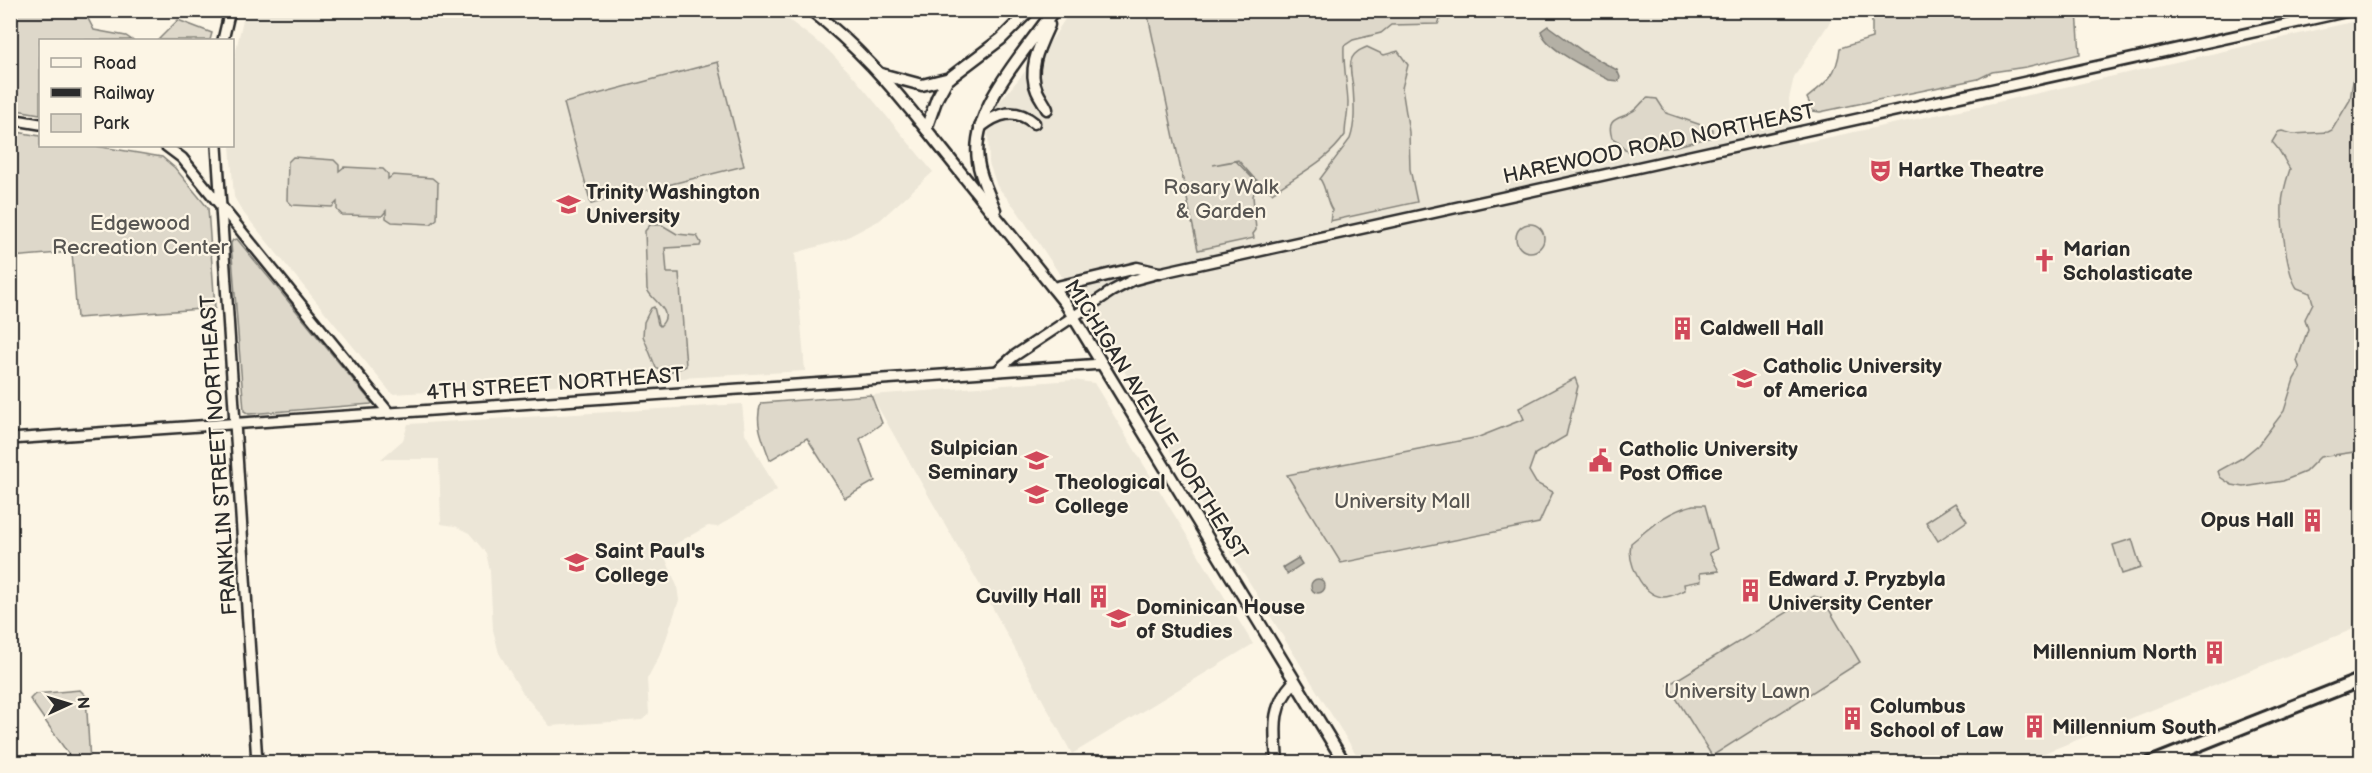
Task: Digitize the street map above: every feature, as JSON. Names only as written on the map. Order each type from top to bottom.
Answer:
[{"type":"main road","name":"MICHIGAN AVENUE NORTHEAST","points":[[811,10],[841,35],[881,75],[1065,303],[1344,762]]},
{"type":"main road","points":[[1001,39],[1020,10]]},
{"type":"main road","points":[[926,129],[939,93],[950,77],[1001,39],[1030,10]]},
{"type":"main road","points":[[1047,109],[1035,86],[1034,67],[1054,10]]},
{"type":"main road","points":[[999,219],[978,162],[977,148],[980,128],[993,97],[1054,10]]},
{"type":"main road","points":[[881,75],[922,85],[950,77]]},
{"type":"main road","points":[[980,128],[993,117],[1012,112],[1023,115],[1034,123]]},
{"type":"main road","points":[[1053,288],[1137,268],[1159,273]]},
{"type":"main road","points":[[1277,762],[1275,726],[1277,710],[1282,695],[1294,682]]},
{"type":"street","points":[[223,39],[230,10]]},
{"type":"street","name":"HAREWOOD ROAD NORTHEAST","points":[[998,371],[1014,356],[1120,286],[1159,273],[2353,10]]},
{"type":"street","points":[[10,119],[39,124]]},
{"type":"street","points":[[171,147],[389,413]]},
{"type":"street","name":"FRANKLIN STREET NORTHEAST","points":[[217,147],[257,762]]},
{"type":"street","name":"4TH STREET NORTHEAST","points":[[10,439],[1102,364]]},
{"type":"shaded area","name":"Trinity Washington University","points":[[776,10],[828,50],[853,76],[933,172],[880,220],[844,239],[795,253],[805,371],[392,394],[242,211],[234,197],[230,147],[234,147],[234,59],[245,11]]},
{"type":"shaded area","name":"Catholic University of America","points":[[1070,11],[1837,11],[1794,77],[1789,99],[1791,124],[1797,144],[2007,100],[2361,20],[2361,626],[2022,762],[1361,762],[1200,503],[1123,369],[1016,209],[997,186],[989,163],[988,130],[997,105],[1053,38]]},
{"type":"shaded area","points":[[1548,26],[1584,52],[1617,70],[1619,81],[1609,80],[1560,52],[1551,45],[1541,31]]},
{"type":"shaded area","points":[[1073,380],[1094,383],[1253,644],[1072,754],[985,594],[871,395]]},
{"type":"shaded area","name":"Saint Paul's College","points":[[742,404],[745,433],[777,490],[717,527],[708,526],[684,539],[671,547],[665,557],[677,586],[679,600],[662,651],[647,679],[649,714],[642,720],[550,726],[522,692],[499,653],[493,630],[490,571],[486,553],[469,533],[455,526],[441,524],[439,459],[381,459],[403,440],[408,424]]},
{"type":"shaded area","points":[[1298,558],[1302,564],[1287,574],[1283,567]]},
{"type":"shaded area","points":[[1315,579],[1321,579],[1325,586],[1321,593],[1315,593],[1311,589],[1311,583]]},
{"type":"green space","name":"Rosary Walk & Garden","points":[[1147,10],[1444,11],[1438,24],[1391,25],[1381,33],[1353,40],[1344,46],[1348,102],[1345,135],[1330,153],[1312,167],[1272,193],[1238,160],[1213,165],[1236,161],[1257,183],[1253,196],[1256,230],[1253,234],[1254,238],[1198,250]]},
{"type":"green space","points":[[10,11],[84,11],[94,30],[126,36],[130,39],[39,39],[39,114],[11,109]]},
{"type":"green space","points":[[1872,11],[2077,11],[2080,54],[2026,67],[1992,72],[1978,79],[1820,112],[1813,111],[1807,98],[1834,71],[1840,48],[1872,38]]},
{"type":"green space","points":[[178,20],[212,33],[210,39],[159,39]]},
{"type":"green space","points":[[1367,47],[1384,55],[1398,51],[1408,65],[1402,88],[1409,132],[1410,169],[1417,202],[1330,221],[1332,210],[1320,179],[1350,139],[1354,113],[1351,61],[1356,53]]},
{"type":"green space","points":[[718,62],[744,166],[591,204],[564,103]]},
{"type":"green space","points":[[2361,73],[2361,451],[2320,457],[2305,472],[2283,481],[2244,487],[2232,485],[2220,477],[2218,471],[2242,458],[2258,445],[2284,411],[2294,379],[2300,369],[2297,361],[2308,329],[2305,319],[2313,303],[2310,293],[2297,288],[2290,272],[2285,248],[2282,201],[2290,169],[2272,142],[2278,132],[2282,131],[2293,134],[2332,130],[2350,100],[2354,75]]},
{"type":"green space","points":[[1648,98],[1657,99],[1666,113],[1713,129],[1713,137],[1654,149],[1637,144],[1628,151],[1625,150],[1619,142],[1612,138],[1610,131],[1612,122],[1635,110]]},
{"type":"green space","name":"Edgewood Recreation Center","points":[[11,131],[39,136],[39,147],[102,147],[162,157],[175,168],[208,208],[215,308],[77,318],[72,252],[11,257]]},
{"type":"green space","points":[[293,157],[334,160],[339,165],[339,171],[344,167],[383,169],[388,174],[388,179],[393,175],[432,178],[438,183],[437,219],[431,224],[392,222],[386,218],[386,211],[382,216],[342,215],[337,210],[337,202],[332,207],[292,205],[287,200],[288,162]]},
{"type":"green space","points":[[1530,224],[1540,228],[1544,238],[1540,248],[1530,252],[1520,248],[1516,238],[1520,228]]},
{"type":"green space","points":[[650,225],[662,225],[677,234],[697,236],[701,243],[700,246],[665,248],[667,273],[679,273],[686,366],[671,371],[656,368],[643,336],[644,322],[651,308],[654,307],[660,326],[665,316],[661,306],[647,289],[645,231]]},
{"type":"green space","points":[[237,239],[371,404],[249,414],[244,411],[231,243]]},
{"type":"green space","name":"University Mall","points":[[1575,378],[1578,386],[1566,436],[1535,454],[1529,471],[1536,483],[1553,492],[1539,523],[1341,563],[1287,475],[1479,437],[1524,419],[1519,408]]},
{"type":"green space","points":[[871,395],[882,423],[860,439],[875,481],[845,498],[807,438],[770,460],[759,425],[761,403]]},
{"type":"green space","points":[[1955,503],[1967,521],[1938,541],[1926,522]]},
{"type":"green space","points":[[1693,505],[1705,505],[1717,549],[1709,553],[1719,571],[1700,573],[1701,581],[1684,584],[1685,590],[1673,595],[1662,597],[1654,595],[1637,576],[1631,559],[1631,543],[1667,516]]},
{"type":"green space","points":[[2132,539],[2141,568],[2122,574],[2113,545]]},
{"type":"green space","name":"University Lawn","points":[[1814,596],[1823,599],[1860,662],[1712,756],[1668,685]]},
{"type":"green space","points":[[80,690],[86,696],[90,762],[74,762],[30,699],[35,694]]},
{"type":"railway","points":[[2135,762],[2362,672]]},
{"type":"railway","points":[[2174,762],[2362,687]]},
{"type":"place","name":"Hartke Theatre","points":[[1880,170]]},
{"type":"place","name":"Trinity Washington University","points":[[568,204]]},
{"type":"place","name":"Marian Scholasticate","points":[[2045,261]]},
{"type":"place","name":"Caldwell Hall","points":[[1682,328]]},
{"type":"place","name":"Catholic University of America","points":[[1745,378]]},
{"type":"place","name":"Sulpician Seminary","points":[[1036,460]]},
{"type":"place","name":"Catholic University Post Office","points":[[1601,461]]},
{"type":"place","name":"Theological College","points":[[1037,494]]},
{"type":"place","name":"Opus Hall","points":[[2312,520]]},
{"type":"place","name":"Saint Paul's College","points":[[577,563]]},
{"type":"place","name":"Edward J. Pryzbyla University Center","points":[[1750,591]]},
{"type":"place","name":"Cuvilly Hall","points":[[1099,596]]},
{"type":"place","name":"Dominican House of Studies","points":[[1118,619]]},
{"type":"place","name":"Millennium North","points":[[2215,652]]},
{"type":"place","name":"Columbus School of Law","points":[[1852,718]]},
{"type":"place","name":"Millennium South","points":[[2034,727]]}]
